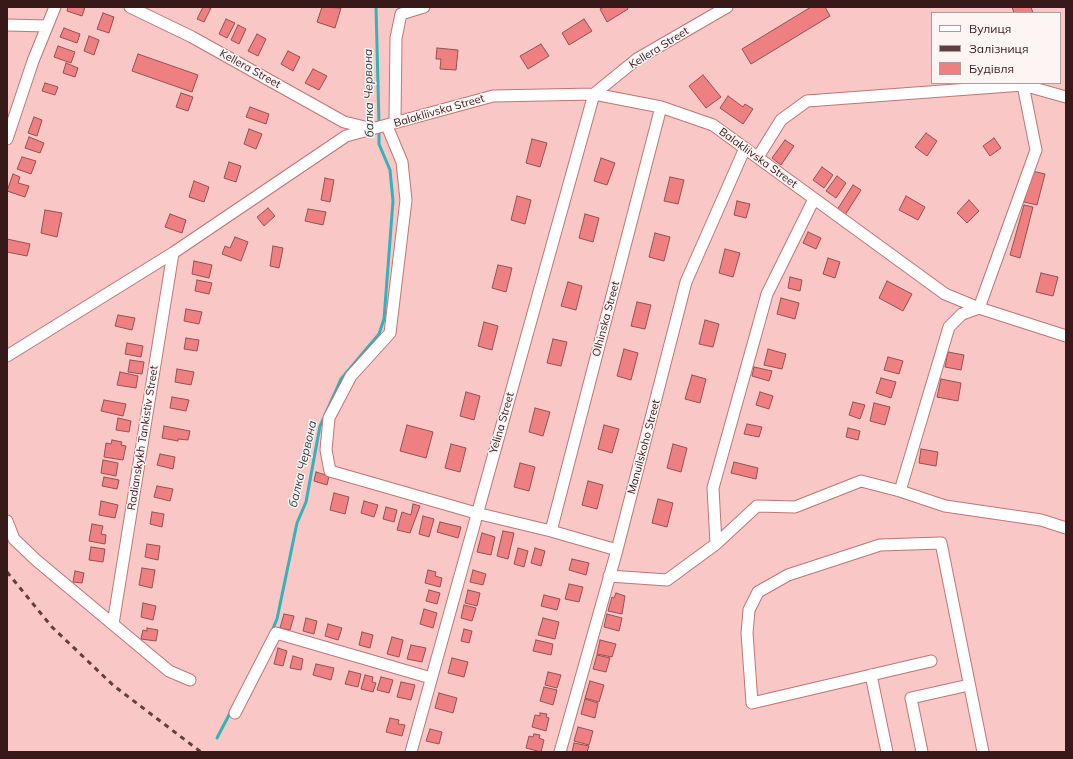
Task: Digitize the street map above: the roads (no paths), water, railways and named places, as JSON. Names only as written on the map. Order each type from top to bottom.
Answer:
[{"type":"street","points":[[7,139],[46,26],[55,7]]},
{"type":"street","name":"Kellera Street","points":[[130,7],[192,37],[344,122],[370,128]]},
{"type":"street","points":[[424,7],[401,14],[396,38],[391,123],[402,162],[406,200],[390,333],[351,376],[329,418],[326,450],[330,471],[476,514],[551,531],[617,550]]},
{"type":"street","name":"Kellera Street","points":[[594,94],[637,58],[727,7]]},
{"type":"street","points":[[7,25],[46,26]]},
{"type":"street","points":[[900,491],[949,327],[962,314],[979,308],[1036,150],[1024,85]]},
{"type":"street","points":[[758,157],[781,120],[807,101],[1024,85],[1066,97]]},
{"type":"street","name":"Balakliivska Street","points":[[370,128],[493,96],[594,94],[661,107],[713,125],[945,294],[979,308],[1066,336]]},
{"type":"street","name":"Yelina Street","points":[[411,752],[594,94]]},
{"type":"street","name":"Olhinska Street","points":[[551,531],[661,107]]},
{"type":"street","points":[[7,356],[173,253],[346,136],[370,128]]},
{"type":"street","name":"Manuilskoho Street","points":[[560,752],[617,550],[686,282],[744,148]]},
{"type":"street","points":[[716,544],[713,488],[767,294],[814,199]]},
{"type":"street","name":"Radianskykh Tankistiv Street","points":[[113,624],[173,253]]},
{"type":"street","points":[[609,576],[667,580],[716,544],[757,506],[795,507],[861,481],[900,491],[946,506],[1041,520],[1066,528]]},
{"type":"street","points":[[7,521],[14,539],[93,610],[113,624],[169,672],[190,680]]},
{"type":"street","points":[[931,661],[752,703],[747,633],[750,610],[758,592],[788,575],[880,545],[941,543],[983,752]]},
{"type":"street","points":[[235,713],[276,633],[431,678]]},
{"type":"street","points":[[872,675],[887,752]]},
{"type":"street","points":[[922,752],[912,698],[969,685]]},
{"type":"waterway","name":"балка Червона","points":[[376,7],[379,124]]},
{"type":"waterway","name":"балка Червона","points":[[272,631],[277,619],[297,523],[306,502],[320,426],[341,379],[379,334],[384,319],[393,201],[390,170],[379,144],[379,129]]},
{"type":"waterway","name":"балка Червона","points":[[217,738],[231,711]]},
{"type":"railway","points":[[7,572],[52,627],[114,686],[201,752]]}]
